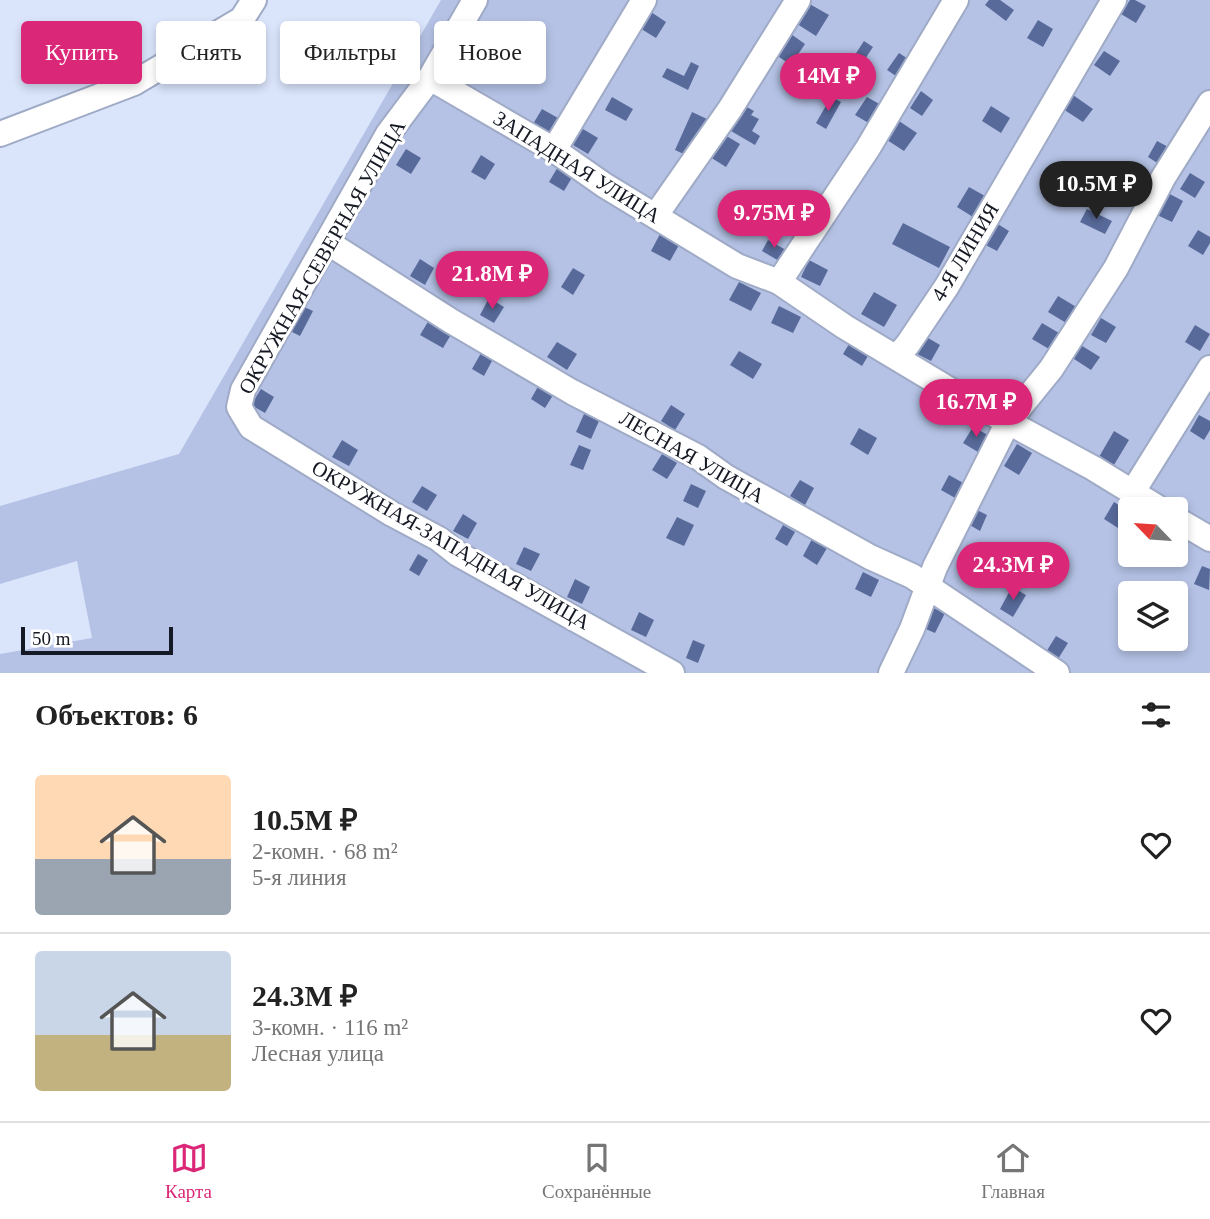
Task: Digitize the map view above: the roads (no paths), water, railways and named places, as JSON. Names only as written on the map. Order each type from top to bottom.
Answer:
[{"type":"street","points":[[0,134],[134,83],[242,19],[254,0]]},
{"type":"street","name":"ОКРУЖНАЯ-СЕВЕРНАЯ УЛИЦА","points":[[239,407],[243,390],[388,134],[430,78],[475,0]]},
{"type":"street","points":[[554,150],[591,85],[613,55],[643,0]]},
{"type":"street","points":[[656,215],[730,109],[798,0]]},
{"type":"street","points":[[779,282],[868,148],[956,0]]},
{"type":"street","name":"4-Я ЛИНИЯ","points":[[897,357],[947,286],[1114,0]]},
{"type":"street","name":"ЗАПАДНАЯ УЛИЦА","points":[[430,78],[554,150],[604,185],[737,266],[779,282],[845,327],[960,396],[1093,468],[1139,497]]},
{"type":"street","points":[[891,673],[912,629],[926,587],[1008,422],[1051,369],[1116,268],[1163,178],[1210,103]]},
{"type":"street","name":"ЛЕСНАЯ УЛИЦА","points":[[327,242],[451,321],[572,392],[698,457],[726,477],[870,557],[912,576],[1057,673]]},
{"type":"street","points":[[1132,493],[1210,368]]},
{"type":"street","name":"ОКРУЖНАЯ-ЗАПАДНАЯ УЛИЦА","points":[[239,407],[251,427],[392,514],[439,540],[458,554],[672,673]]},
{"type":"street","points":[[1188,526],[1210,539]]}]
